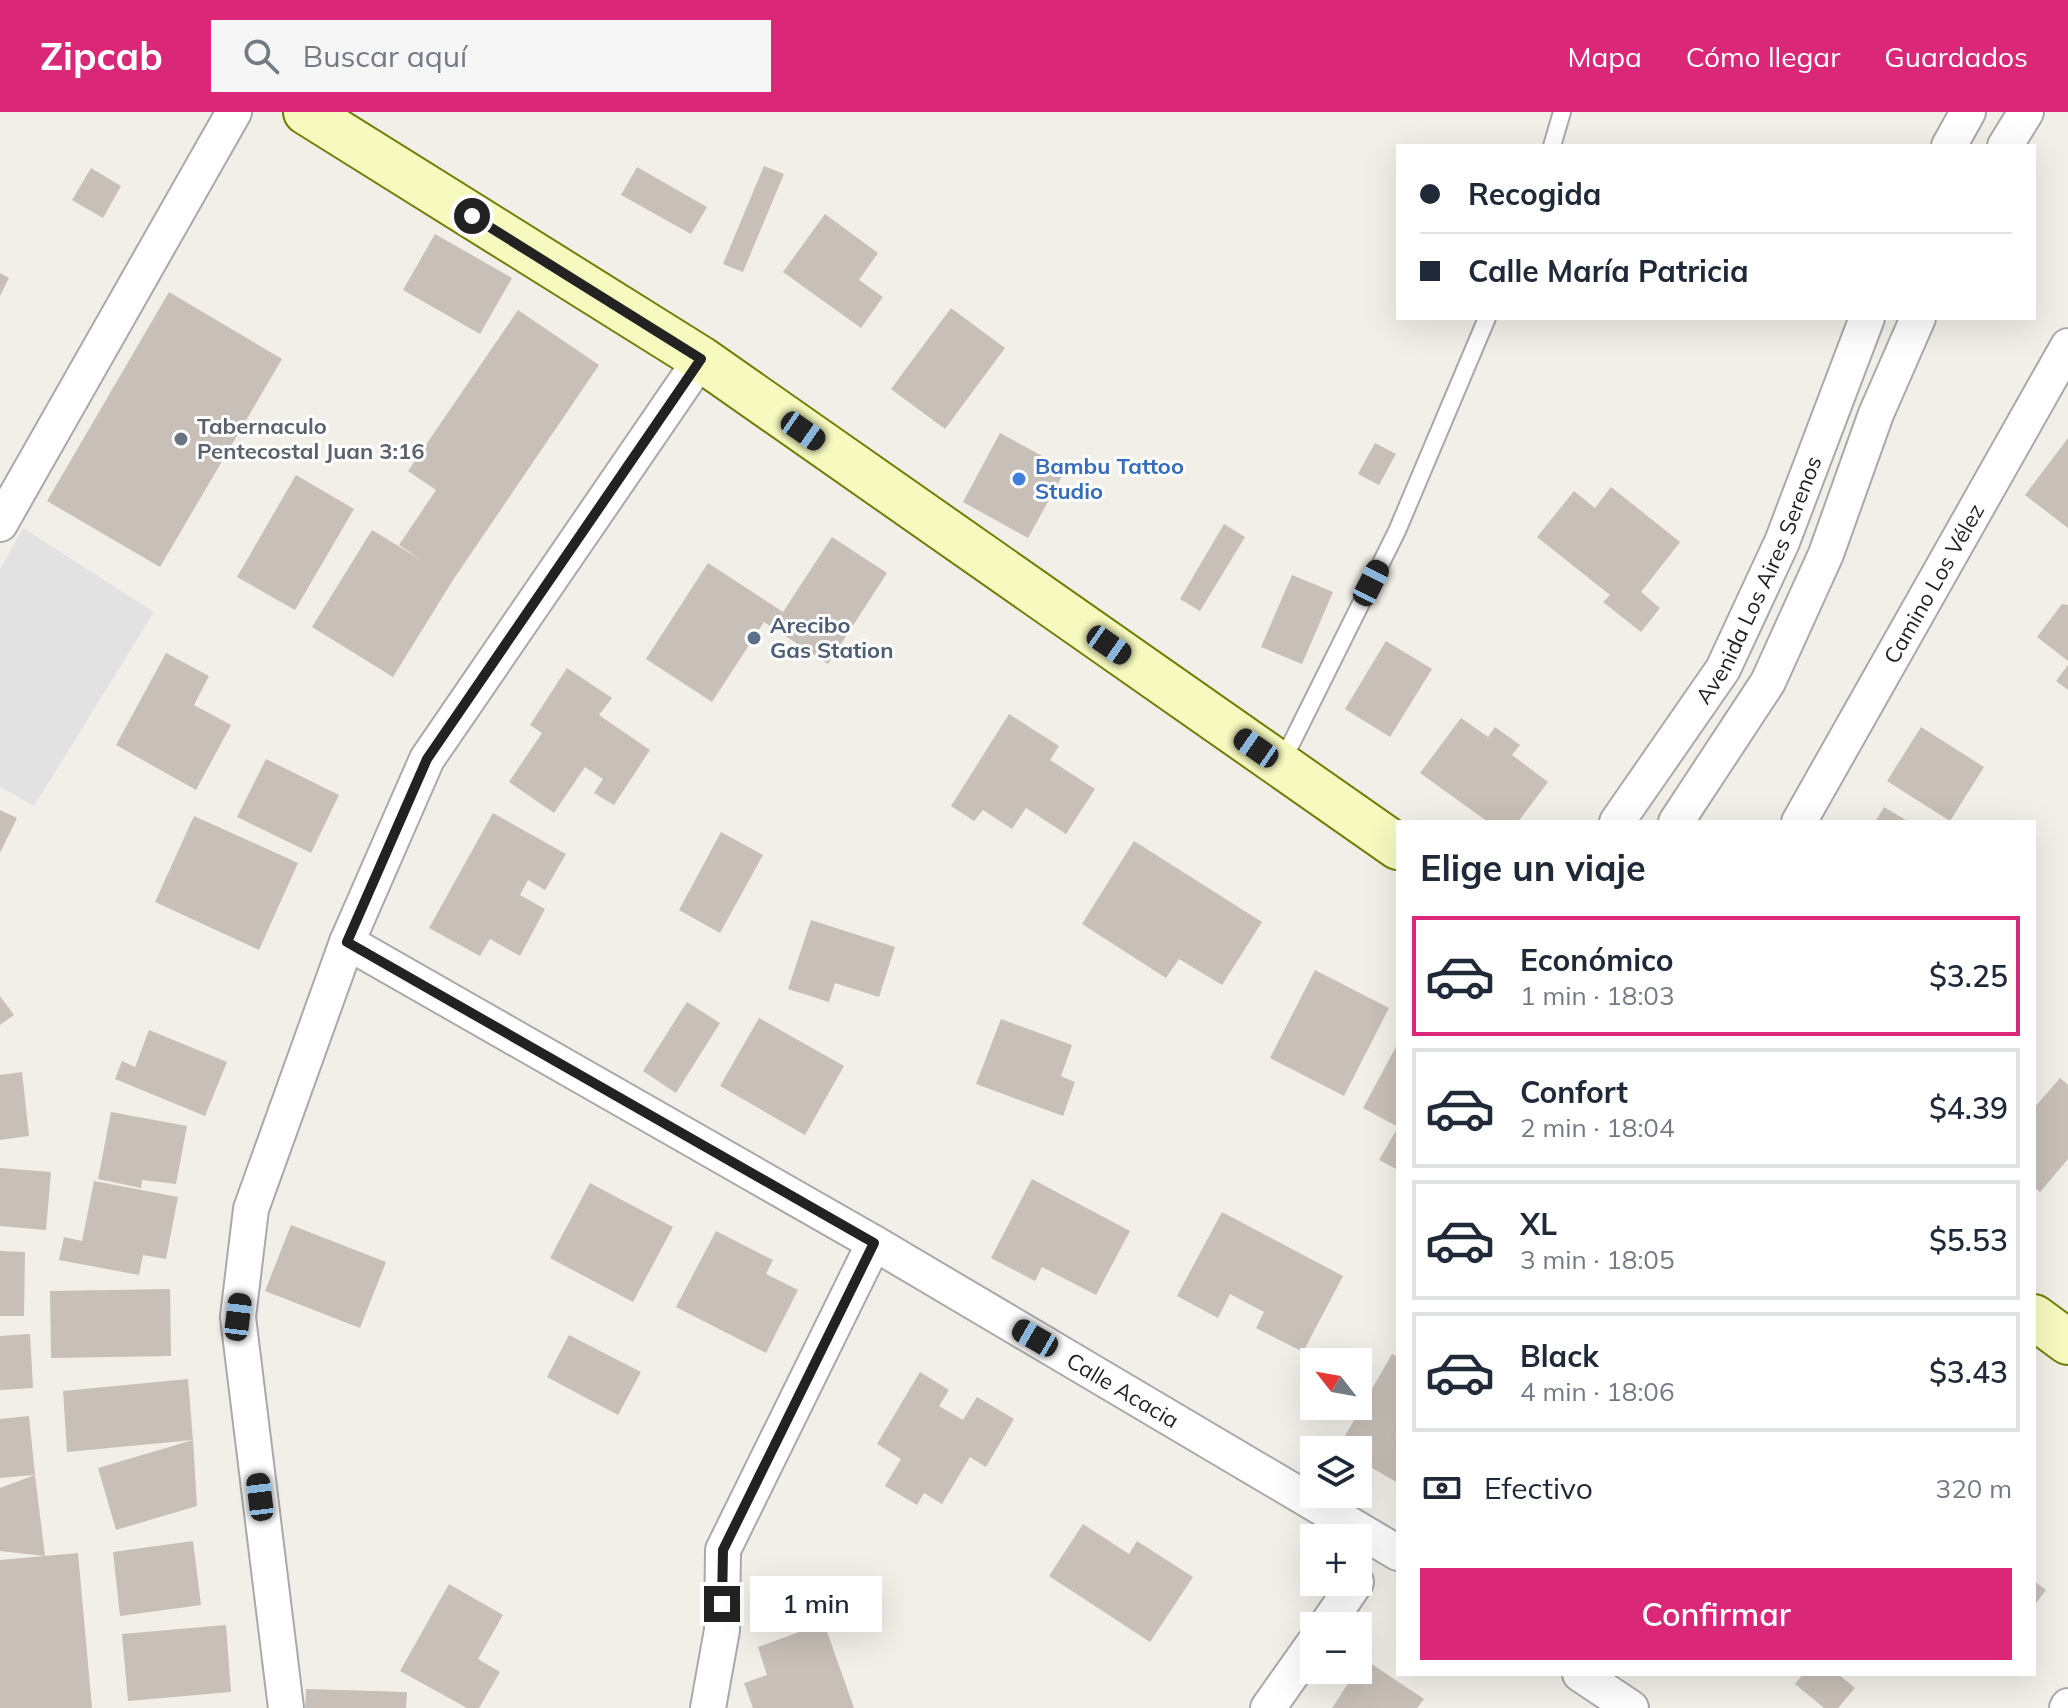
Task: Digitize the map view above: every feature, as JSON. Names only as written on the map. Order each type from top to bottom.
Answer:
[{"type":"street","points":[[0,524],[234,112]]},
{"type":"street","points":[[306,112],[701,359],[1396,846]]},
{"type":"street","points":[[1950,144],[1968,112]]},
{"type":"street","points":[[2006,144],[2026,112]]},
{"type":"street","name":"Avenida Los Aires Serenos","points":[[1618,820],[1723,669],[1782,542],[1866,320]]},
{"type":"street","name":"Avenida Los Aires Serenos","points":[[1677,820],[1768,682],[1826,554],[1876,414],[1917,320]]},
{"type":"street","name":"Camino Los Vélez","points":[[1800,820],[2068,346]]},
{"type":"street","points":[[286,1708],[238,1317],[251,1209],[347,942],[427,759],[701,359]]},
{"type":"street","name":"Calle Acacia","points":[[347,942],[874,1243],[1391,1548]]},
{"type":"street","points":[[708,1708],[722,1630],[723,1550],[874,1243]]},
{"type":"street","points":[[2036,1318],[2068,1342]]},
{"type":"street","points":[[1372,1566],[1391,1548]]},
{"type":"street","points":[[1268,1708],[1300,1663]]},
{"type":"street","points":[[1583,1676],[1631,1708]]},
{"type":"lane","points":[[1553,144],[1562,112]]},
{"type":"lane","points":[[1280,765],[1397,531],[1486,320]]},
{"type":"shaded area","points":[[23,528],[154,612],[34,806],[0,787],[0,569]]},
{"type":"building","points":[[764,166],[784,174],[743,272],[723,264]]},
{"type":"building","points":[[637,167],[707,207],[691,234],[621,195]]},
{"type":"building","points":[[91,168],[121,186],[103,218],[72,200]]},
{"type":"building","points":[[825,214],[878,253],[859,280],[883,297],[861,328],[783,272]]},
{"type":"building","points":[[435,234],[512,278],[480,334],[403,290]]},
{"type":"building","points":[[0,273],[9,278],[0,296]]},
{"type":"building","points":[[169,292],[282,359],[160,567],[47,501]]},
{"type":"building","points":[[951,308],[1005,348],[945,429],[891,389]]},
{"type":"building","points":[[518,310],[599,365],[453,580],[393,677],[312,627],[372,530],[421,560],[399,545],[436,490],[408,471]]},
{"type":"building","points":[[1000,433],[1066,469],[1028,538],[963,502]]},
{"type":"building","points":[[2068,438],[2068,528],[2025,495]]},
{"type":"building","points":[[1375,443],[1396,454],[1379,485],[1358,474]]},
{"type":"building","points":[[296,475],[354,509],[295,610],[237,577]]},
{"type":"building","points":[[1611,487],[1680,542],[1641,592],[1660,608],[1641,632],[1603,602],[1610,595],[1537,537],[1574,491],[1595,508]]},
{"type":"building","points":[[1224,524],[1245,537],[1200,611],[1180,599]]},
{"type":"building","points":[[832,537],[887,573],[828,664],[764,622],[712,702],[646,659],[708,563],[783,612]]},
{"type":"building","points":[[1292,575],[1333,592],[1302,664],[1261,647]]},
{"type":"building","points":[[2062,604],[2068,605],[2068,661],[2037,637]]},
{"type":"building","points":[[1386,641],[1432,669],[1390,737],[1345,709]]},
{"type":"building","points":[[166,653],[209,676],[194,705],[231,725],[196,790],[116,745]]},
{"type":"building","points":[[2068,665],[2068,690],[2056,681]]},
{"type":"building","points":[[567,668],[612,698],[599,715],[650,750],[614,805],[594,793],[603,779],[585,767],[554,813],[509,782],[542,733],[530,725]]},
{"type":"building","points":[[1009,714],[1059,746],[1050,760],[1095,789],[1066,834],[1026,808],[1012,829],[983,810],[974,821],[951,806]]},
{"type":"building","points":[[1461,718],[1488,737],[1495,727],[1520,745],[1512,755],[1548,782],[1520,820],[1485,820],[1420,773]]},
{"type":"building","points":[[1921,727],[1984,767],[1951,820],[1887,781]]},
{"type":"building","points":[[266,759],[339,795],[311,853],[237,817]]},
{"type":"building","points":[[1884,807],[1906,820],[1876,820]]},
{"type":"building","points":[[0,810],[17,818],[0,853]]},
{"type":"building","points":[[493,813],[566,854],[545,890],[528,880],[520,895],[545,909],[520,956],[490,939],[480,956],[429,928]]},
{"type":"building","points":[[194,816],[298,863],[259,950],[155,902]]},
{"type":"building","points":[[721,832],[763,855],[720,933],[679,910]]},
{"type":"building","points":[[1134,841],[1262,922],[1222,985],[1179,959],[1166,978],[1082,924]]},
{"type":"building","points":[[811,920],[895,947],[879,997],[835,983],[829,1002],[788,989]]},
{"type":"building","points":[[1315,970],[1389,1008],[1344,1096],[1270,1058]]},
{"type":"building","points":[[0,996],[14,1015],[0,1025]]},
{"type":"building","points":[[687,1002],[720,1023],[676,1093],[643,1071]]},
{"type":"building","points":[[759,1018],[844,1066],[805,1135],[720,1086]]},
{"type":"building","points":[[1001,1019],[1072,1045],[1061,1076],[1075,1082],[1063,1116],[976,1084]]},
{"type":"building","points":[[149,1030],[227,1062],[205,1116],[115,1079],[122,1061],[135,1067]]},
{"type":"building","points":[[1396,1047],[1396,1126],[1363,1108]]},
{"type":"building","points":[[22,1072],[29,1136],[0,1140],[0,1075]]},
{"type":"building","points":[[2060,1078],[2068,1085],[2068,1159],[2040,1192],[2036,1189],[2036,1106]]},
{"type":"building","points":[[111,1112],[187,1126],[176,1184],[142,1180],[141,1188],[98,1179]]},
{"type":"building","points":[[1396,1130],[1396,1169],[1379,1160]]},
{"type":"building","points":[[0,1168],[51,1172],[46,1230],[0,1226]]},
{"type":"building","points":[[1032,1179],[1130,1231],[1096,1295],[1042,1267],[1035,1281],[991,1258]]},
{"type":"building","points":[[94,1181],[178,1197],[166,1259],[143,1255],[139,1275],[59,1260],[64,1237],[82,1241]]},
{"type":"building","points":[[590,1183],[673,1227],[633,1302],[550,1258]]},
{"type":"building","points":[[1222,1212],[1343,1276],[1305,1348],[1300,1350],[1256,1328],[1264,1312],[1230,1294],[1218,1318],[1177,1296]]},
{"type":"building","points":[[291,1225],[386,1262],[360,1328],[265,1291]]},
{"type":"building","points":[[716,1231],[773,1260],[766,1274],[798,1290],[766,1353],[676,1307]]},
{"type":"building","points":[[0,1251],[25,1252],[24,1316],[0,1316]]},
{"type":"building","points":[[170,1289],[171,1356],[51,1358],[50,1291]]},
{"type":"building","points":[[30,1334],[33,1388],[0,1390],[0,1336]]},
{"type":"building","points":[[569,1335],[641,1372],[618,1415],[547,1377]]},
{"type":"building","points":[[1392,1354],[1396,1356],[1396,1482],[1372,1468],[1372,1436],[1345,1436],[1354,1420],[1372,1420],[1372,1389]]},
{"type":"building","points":[[920,1372],[949,1390],[939,1406],[963,1420],[977,1397],[1014,1419],[986,1467],[970,1457],[942,1504],[924,1493],[917,1505],[885,1486],[901,1459],[877,1444]]},
{"type":"building","points":[[188,1379],[193,1440],[67,1452],[63,1391]]},
{"type":"building","points":[[29,1416],[35,1475],[0,1478],[0,1419]]},
{"type":"building","points":[[193,1440],[197,1506],[116,1530],[98,1468]]},
{"type":"building","points":[[35,1475],[45,1556],[0,1551],[0,1488]]},
{"type":"building","points":[[1083,1524],[1129,1554],[1137,1541],[1193,1577],[1150,1642],[1049,1576]]},
{"type":"building","points":[[193,1541],[201,1605],[120,1616],[113,1552]]},
{"type":"building","points":[[78,1553],[92,1708],[0,1708],[0,1560]]},
{"type":"building","points":[[2036,1582],[2046,1590],[2036,1603]]},
{"type":"building","points":[[449,1584],[503,1615],[478,1659],[500,1672],[479,1708],[467,1708],[400,1671]]},
{"type":"building","points":[[824,1623],[854,1708],[753,1708],[744,1683],[767,1675],[758,1647]]},
{"type":"building","points":[[226,1625],[231,1692],[128,1701],[122,1634]]},
{"type":"building","points":[[1372,1664],[1424,1699],[1417,1708],[1332,1708],[1348,1684],[1372,1684]]},
{"type":"building","points":[[1801,1676],[1840,1676],[1855,1688],[1838,1708],[1824,1708],[1795,1684]]},
{"type":"building","points":[[306,1689],[407,1692],[406,1708],[305,1708]]},
{"type":"place","name":"Tabernaculo Pentecostal Juan 3:16","points":[[181,439]]},
{"type":"place","name":"Bambu Tattoo Studio","points":[[1019,479]]},
{"type":"place","name":"Arecibo Gas Station","points":[[754,638]]},
{"type":"route","points":[[472,216],[701,359],[427,759],[347,942],[874,1243],[723,1550],[722,1604]]}]
